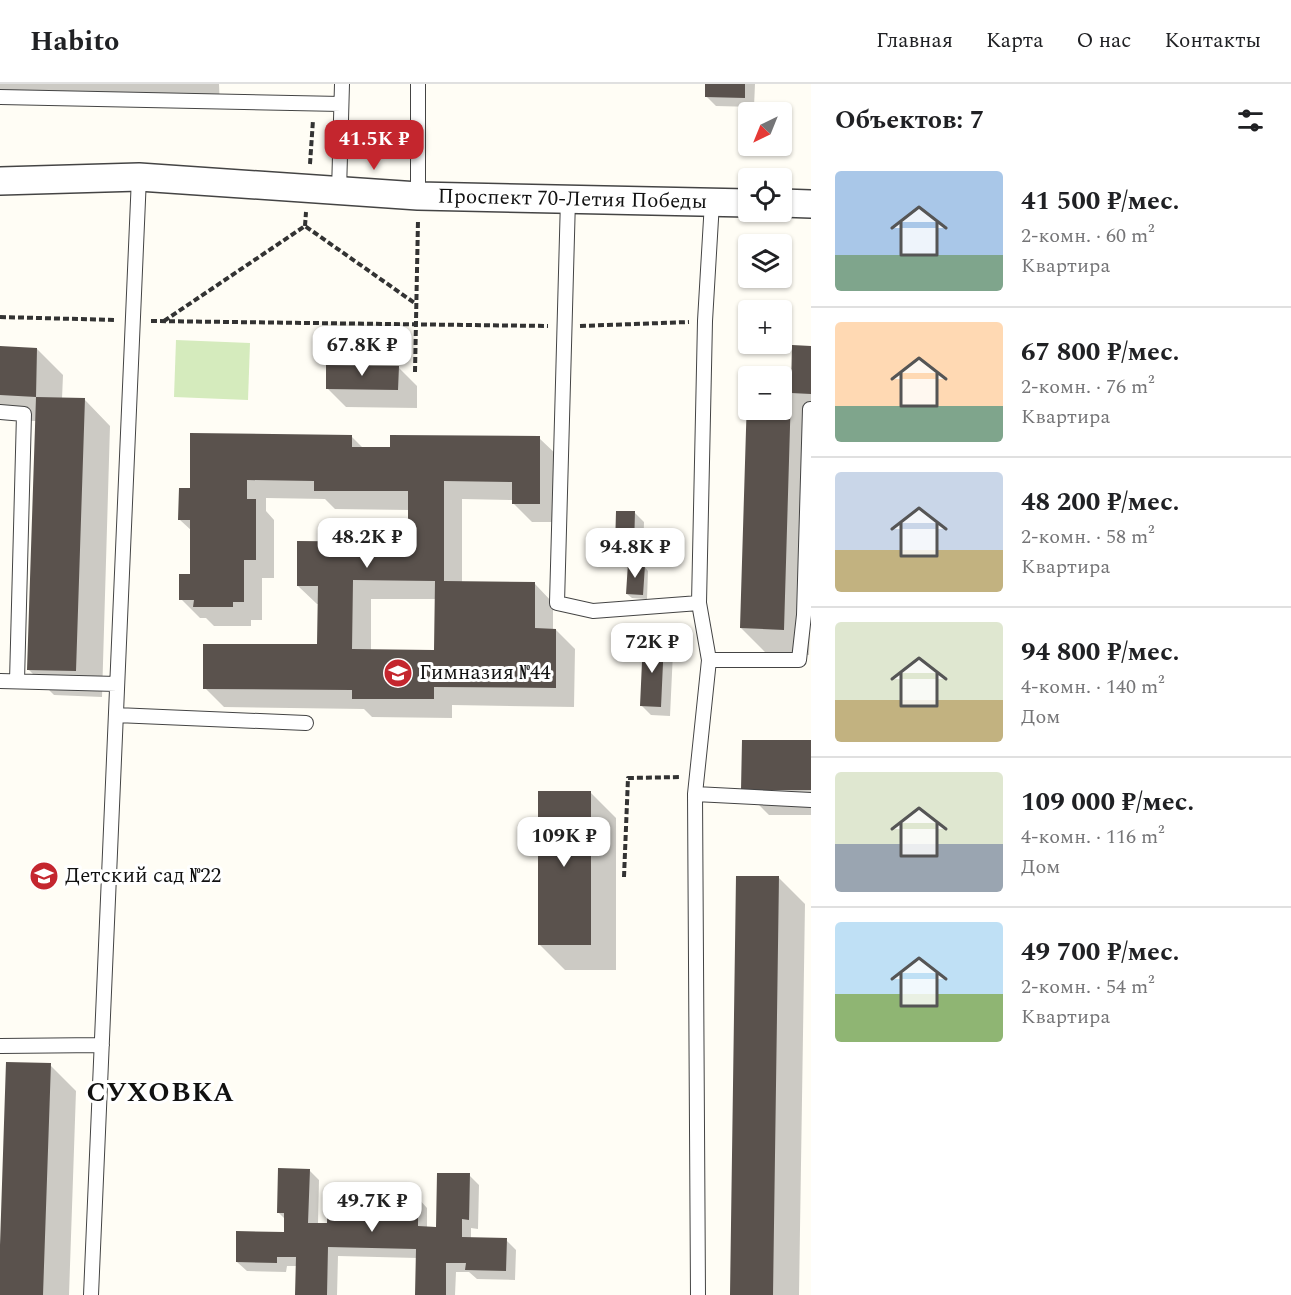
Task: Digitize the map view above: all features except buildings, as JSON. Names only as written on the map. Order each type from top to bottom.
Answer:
[{"type":"street","name":"Проспект 70-Летия Победы","points":[[0,181],[140,177],[418,196],[738,202]]},
{"type":"street","points":[[792,203],[811,204]]},
{"type":"lane","points":[[339,191],[342,84]]},
{"type":"lane","points":[[418,84],[418,196]]},
{"type":"lane","points":[[0,97],[341,104]]},
{"type":"lane","points":[[91,1295],[140,177]]},
{"type":"lane","points":[[568,199],[557,603],[593,611],[699,603]]},
{"type":"lane","points":[[698,1295],[695,794],[709,660],[699,603],[705,321],[712,202]]},
{"type":"lane","points":[[709,660],[799,660],[804,615],[811,409]]},
{"type":"lane","points":[[0,412],[24,414],[17,681]]},
{"type":"lane","points":[[0,681],[117,684]]},
{"type":"lane","points":[[116,715],[306,723]]},
{"type":"lane","points":[[695,794],[811,800]]},
{"type":"lane","points":[[0,1046],[102,1045]]},
{"type":"path","points":[[310,168],[314,104]]},
{"type":"path","points":[[415,372],[418,196]]},
{"type":"path","points":[[163,321],[305,226],[416,304]]},
{"type":"path","points":[[0,317],[132,321],[564,326],[705,321]]},
{"type":"path","points":[[624,877],[628,778],[696,776]]},
{"type":"green space","points":[[176,340],[250,343],[248,400],[174,397]]},
{"type":"place","name":"Гимназия №44","points":[[398,673]]},
{"type":"place","name":"Детский сад №22","points":[[44,876]]},
{"type":"district","name":"СУХОВКА","points":[[161,1093]]}]
